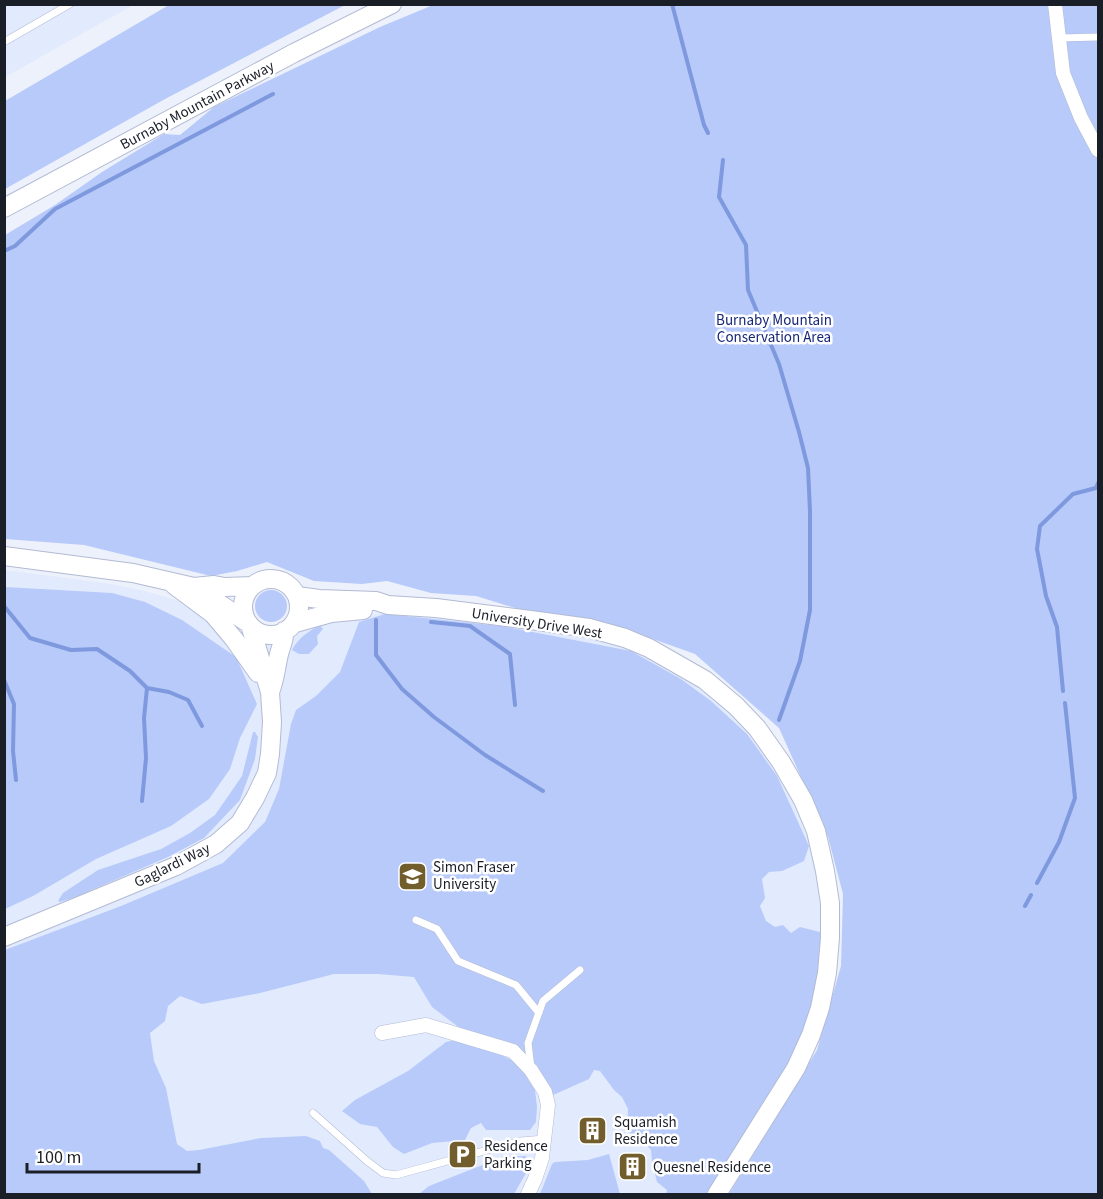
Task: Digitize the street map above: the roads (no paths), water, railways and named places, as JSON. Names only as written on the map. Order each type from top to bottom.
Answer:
[{"type":"street","name":"Burnaby Mountain Parkway","points":[[4,208],[294,53],[392,4]]},
{"type":"street","points":[[1056,4],[1063,73],[1080,118],[1098,150]]},
{"type":"street","points":[[4,556],[133,573],[194,587],[252,586]]},
{"type":"street","points":[[194,587],[259,633],[267,635],[276,634],[290,627],[300,610],[297,596],[292,588],[277,579],[259,581],[252,586],[242,602],[242,612],[248,624]]},
{"type":"street","points":[[168,581],[213,614],[234,639],[270,692]]},
{"type":"street","name":"University Drive West","points":[[297,596],[376,601],[388,605],[436,608],[589,628],[625,638],[649,648],[705,680],[736,706],[757,728],[781,762],[803,800],[816,831],[825,871],[830,903],[831,938],[827,973],[820,1008],[796,1068],[717,1194]]},
{"type":"street","name":"University Drive West","points":[[290,627],[331,613],[374,609],[388,605]]},
{"type":"street","name":"Gaglardi Way","points":[[4,938],[176,866],[203,852],[229,834],[240,823],[267,773],[272,722],[270,692],[248,624]]},
{"type":"street","name":"Gaglardi Way","points":[[270,692],[275,681],[279,654],[290,627]]},
{"type":"street","points":[[382,1033],[426,1025],[513,1051],[531,1070],[545,1092],[548,1105],[542,1158],[528,1194]]},
{"type":"lane","points":[[4,42],[70,4]]},
{"type":"lane","points":[[1059,38],[1098,37]]},
{"type":"lane","points":[[416,920],[436,929],[458,961],[516,985],[539,1013]]},
{"type":"lane","points":[[531,1070],[528,1043],[543,1001],[580,970]]},
{"type":"lane","points":[[313,1113],[383,1173],[396,1175],[521,1141],[545,1138]]},
{"type":"waterway","points":[[672,4],[708,133]]},
{"type":"waterway","points":[[4,251],[15,246],[55,209],[273,94]]},
{"type":"waterway","points":[[723,160],[719,197],[746,245],[748,290],[779,364],[808,468],[810,610],[800,661],[779,720]]},
{"type":"waterway","points":[[1063,691],[1057,627],[1046,596],[1037,549],[1040,526],[1073,494],[1096,488],[1098,483]]},
{"type":"waterway","points":[[4,606],[30,638],[71,650],[97,649],[130,671],[147,688],[169,692],[188,700],[202,726]]},
{"type":"waterway","points":[[376,620],[376,655],[402,689],[434,717],[485,755],[543,791]]},
{"type":"waterway","points":[[431,622],[470,626],[510,654],[515,705]]},
{"type":"waterway","points":[[4,680],[14,704],[13,751],[16,780]]},
{"type":"waterway","points":[[142,801],[146,758],[144,718],[147,688]]},
{"type":"waterway","points":[[1037,883],[1059,842],[1075,798],[1065,703]]},
{"type":"waterway","points":[[1025,906],[1031,895]]},
{"type":"place","name":"Simon Fraser University","points":[[412,876]]},
{"type":"place","name":"Squamish Residence","points":[[593,1131]]},
{"type":"place","name":"Residence Parking","points":[[463,1155]]},
{"type":"place","name":"Quesnel Residence","points":[[632,1167]]},
{"type":"park label","name":"Burnaby Mountain Conservation Area","points":[[774,328]]}]
